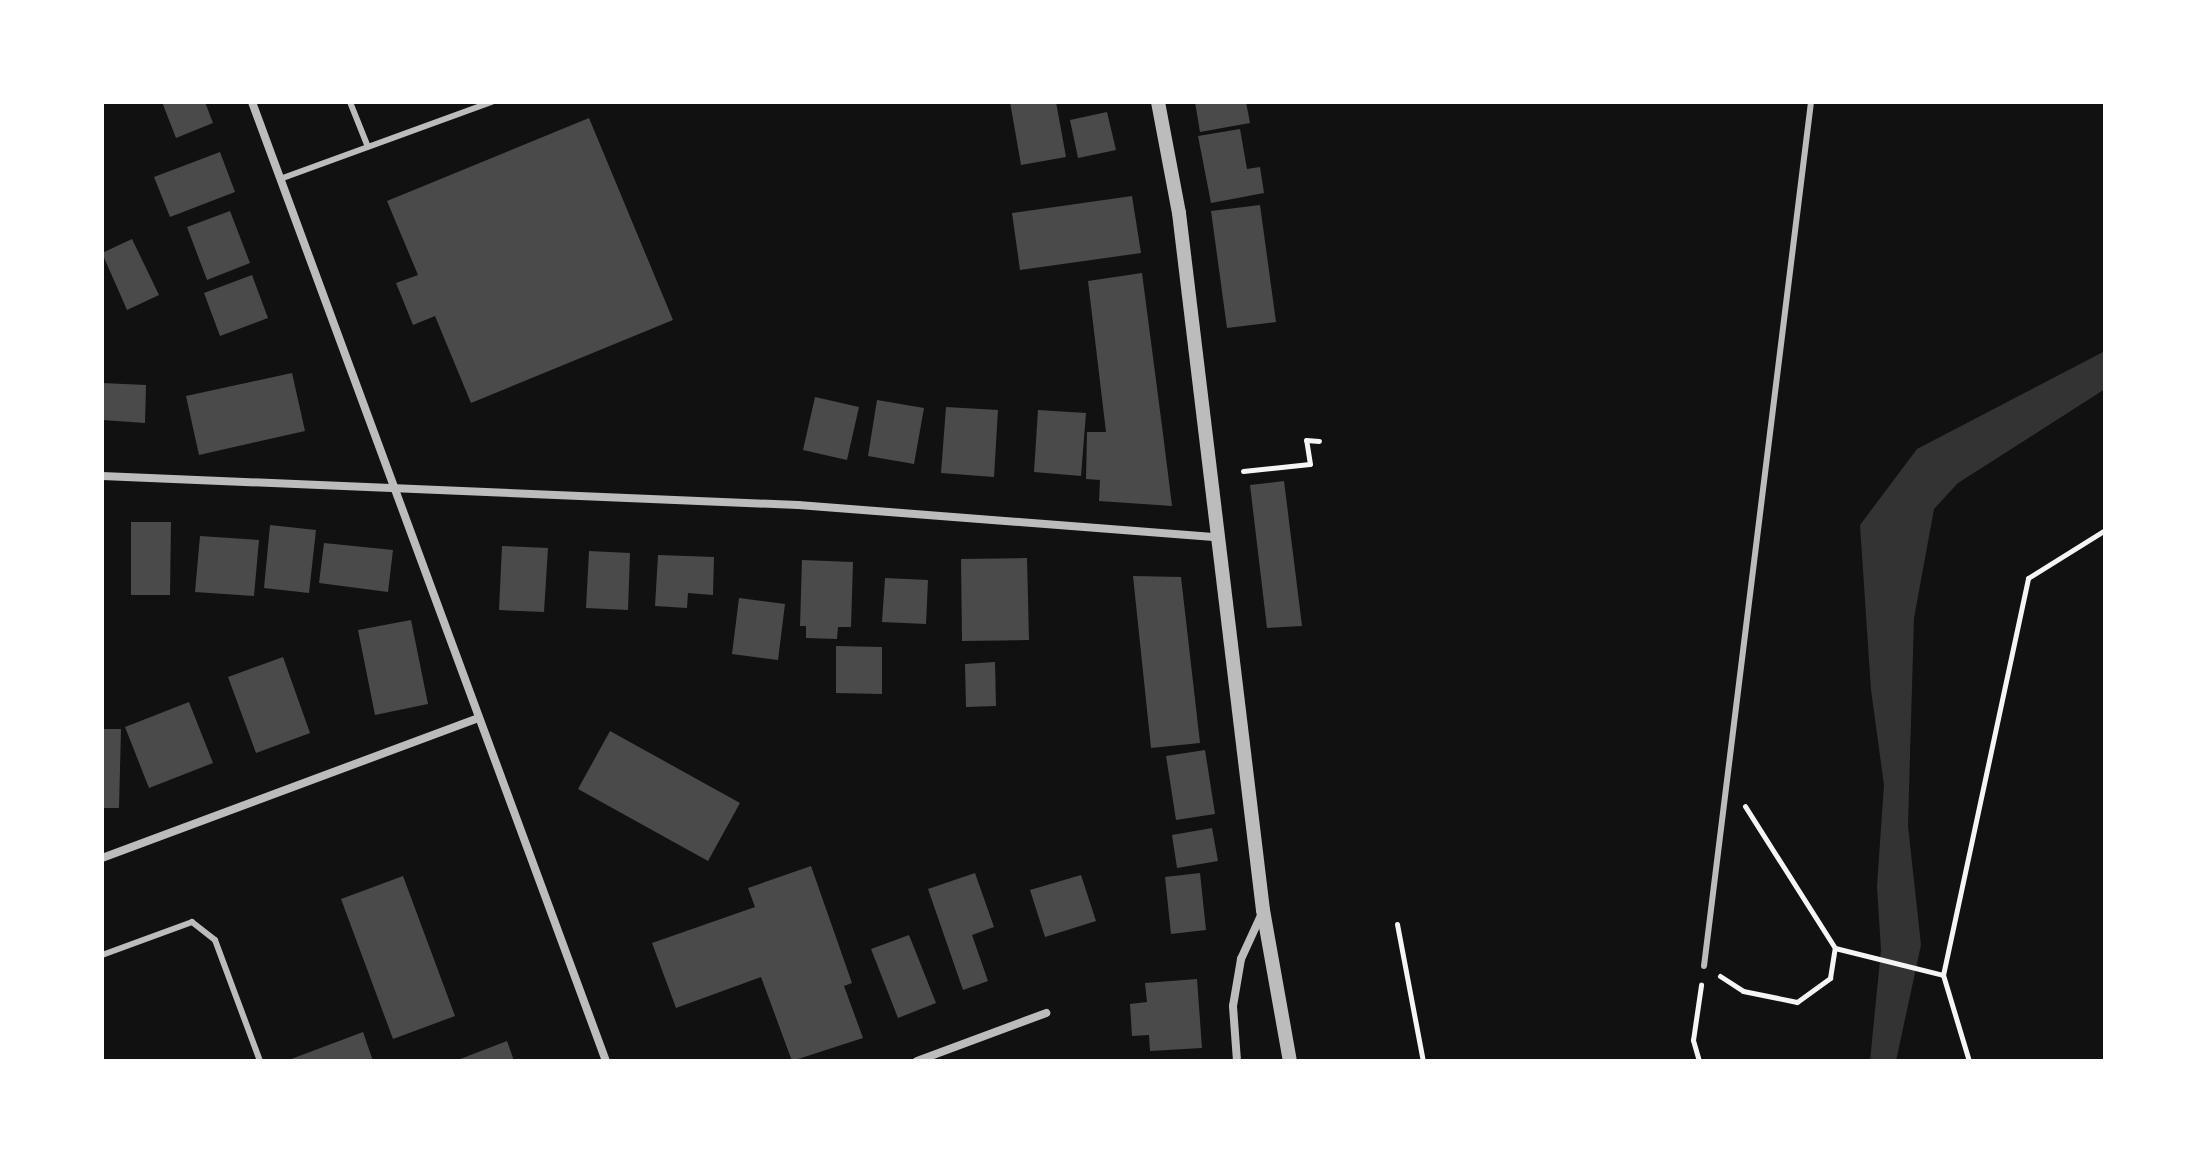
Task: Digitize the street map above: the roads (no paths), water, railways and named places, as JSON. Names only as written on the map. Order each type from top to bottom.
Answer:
[{"type":"street","points":[[252,102],[606,1061]]},
{"type":"street","points":[[1158,102],[1179,213],[1263,910],[1290,1061]]},
{"type":"street","points":[[102,476],[798,505],[1217,537]]},
{"type":"street","points":[[102,858],[478,718]]},
{"type":"street","points":[[1237,1061],[1236,991],[1241,959],[1263,910]]},
{"type":"street","points":[[917,1061],[1046,1013]]},
{"type":"lane","points":[[350,102],[368,147]]},
{"type":"lane","points":[[280,179],[491,102]]},
{"type":"lane","points":[[1704,966],[1811,102]]},
{"type":"lane","points":[[102,955],[192,922],[215,940],[260,1061]]}]
